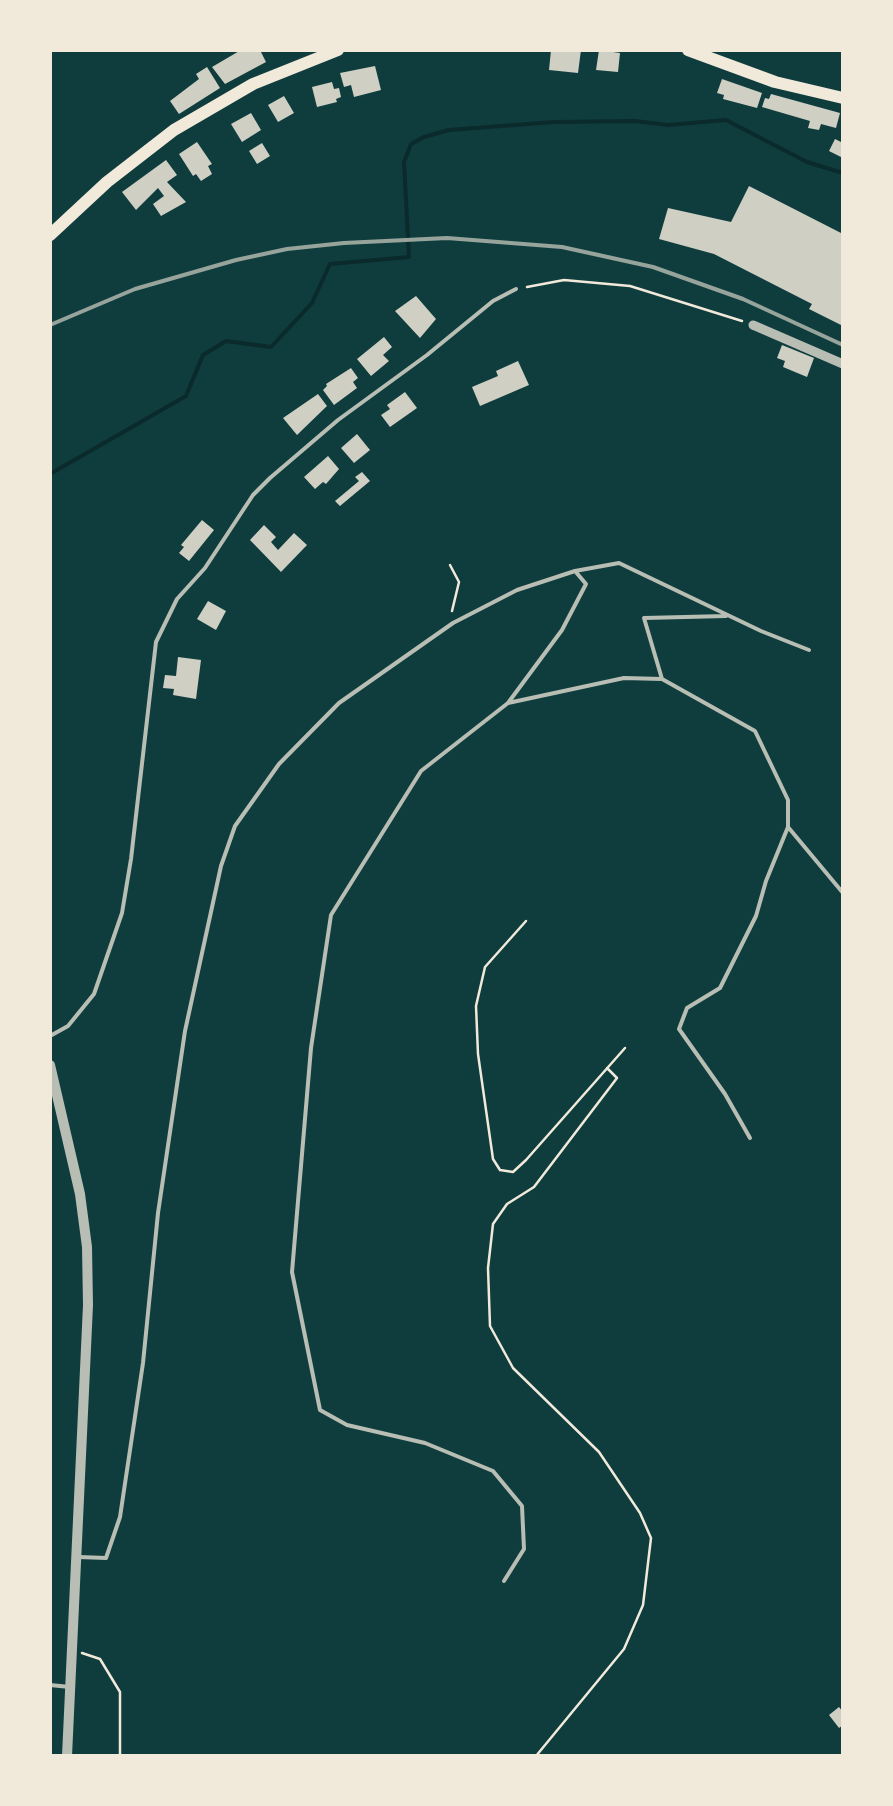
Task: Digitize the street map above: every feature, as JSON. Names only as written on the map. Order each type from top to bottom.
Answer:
[{"type":"main road","points":[[50,235],[107,182],[174,130],[253,84],[338,50]]},
{"type":"main road","points":[[688,50],[774,82],[843,98]]},
{"type":"street","points":[[753,325],[843,364]]},
{"type":"street","points":[[50,1065],[70,1141],[87,1247],[88,1305],[67,1756]]},
{"type":"lane","points":[[50,1036],[68,1026],[94,994],[122,913],[154,654],[161,626],[177,598],[205,568],[252,496],[270,478],[338,420],[493,302],[516,289]]},
{"type":"lane","points":[[74,1557],[106,1558],[120,1517],[144,1363],[158,1214],[184,1031],[221,866],[235,826],[279,764],[339,703],[453,622],[517,590],[574,571],[619,563],[809,650]]},
{"type":"lane","points":[[504,1581],[524,1549],[522,1506],[492,1472],[425,1443],[347,1425],[320,1410],[292,1272],[311,1048],[332,915],[422,771],[508,703],[562,630],[586,584],[574,571]]},
{"type":"lane","points":[[662,679],[644,618],[728,616]]},
{"type":"lane","points":[[508,703],[624,678],[662,679],[755,731],[788,800],[788,827],[756,916],[720,988],[688,1008],[679,1029],[750,1138]]},
{"type":"lane","points":[[788,827],[843,893]]},
{"type":"lane","points":[[50,1685],[70,1687]]},
{"type":"path","points":[[516,289],[564,280],[630,286],[753,325]]},
{"type":"path","points":[[450,565],[459,582],[452,603],[453,622]]},
{"type":"path","points":[[526,920],[484,967],[476,1006],[478,1054],[493,1159],[500,1170],[512,1172],[526,1160],[626,1048]]},
{"type":"path","points":[[536,1756],[624,1649],[643,1605],[651,1538],[640,1514],[599,1452],[512,1368],[490,1326],[488,1268],[493,1224],[507,1204],[534,1187],[616,1078],[607,1068]]},
{"type":"path","points":[[71,1651],[100,1659],[120,1692],[120,1756]]},
{"type":"building","points":[[241,50],[260,50],[266,62],[225,84],[212,67]]},
{"type":"building","points":[[551,50],[581,50],[578,73],[549,70]]},
{"type":"building","points":[[599,50],[620,53],[618,72],[596,70]]},
{"type":"building","points":[[375,66],[381,90],[354,97],[351,85],[344,87],[340,73]]},
{"type":"building","points":[[207,67],[220,88],[179,114],[170,101],[199,79],[196,74]]},
{"type":"building","points":[[722,79],[762,93],[757,108],[723,99],[724,95],[717,93]]},
{"type":"building","points":[[332,82],[341,97],[337,102],[317,107],[312,87]]},
{"type":"building","points":[[771,94],[840,113],[836,128],[821,124],[819,130],[808,128],[810,121],[762,107]]},
{"type":"building","points":[[284,96],[294,113],[278,122],[268,105]]},
{"type":"building","points":[[251,113],[261,130],[242,142],[231,124]]},
{"type":"building","points":[[835,139],[843,143],[841,157],[829,151]]},
{"type":"building","points":[[197,142],[212,164],[208,166],[212,174],[201,181],[196,174],[193,176],[179,154]]},
{"type":"building","points":[[262,143],[270,156],[257,164],[249,151]]},
{"type":"building","points":[[166,160],[177,175],[167,182],[186,202],[161,216],[153,204],[164,196],[158,188],[136,210],[122,192]]},
{"type":"building","points":[[749,186],[843,234],[843,326],[809,309],[812,304],[714,254],[659,239],[668,208],[731,222]]},
{"type":"building","points":[[416,296],[436,319],[420,338],[395,311]]},
{"type":"building","points":[[384,337],[392,347],[383,355],[389,361],[371,376],[357,359]]},
{"type":"building","points":[[782,345],[814,358],[807,377],[783,367],[785,361],[777,358]]},
{"type":"building","points":[[518,361],[529,385],[480,406],[472,387],[498,376],[496,371]]},
{"type":"building","points":[[351,368],[358,378],[353,382],[357,388],[334,405],[323,390]]},
{"type":"building","points":[[405,392],[417,408],[390,427],[381,415],[390,409],[387,405]]},
{"type":"building","points":[[318,394],[327,406],[297,435],[283,418]]},
{"type":"building","points":[[357,434],[370,450],[354,463],[341,448]]},
{"type":"building","points":[[328,456],[339,469],[326,484],[323,482],[315,489],[304,477]]},
{"type":"building","points":[[362,472],[370,481],[340,506],[335,501],[359,481],[355,477]]},
{"type":"building","points":[[202,520],[214,530],[189,561],[179,553],[184,547],[181,545]]},
{"type":"building","points":[[264,525],[276,537],[271,542],[278,550],[294,533],[307,545],[281,572],[250,540]]},
{"type":"building","points":[[208,601],[226,611],[216,630],[197,619]]},
{"type":"building","points":[[178,657],[201,660],[196,699],[173,695],[174,689],[163,688],[165,675],[176,676]]},
{"type":"building","points":[[839,1707],[843,1725],[839,1728],[829,1715]]},
{"type":"waterway","points":[[50,474],[186,396],[203,355],[226,341],[271,347],[312,303],[330,264],[409,257],[404,162],[411,144],[424,137],[449,130],[554,122],[635,121],[668,125],[726,120],[807,162],[843,173]]},
{"type":"railway","points":[[50,325],[135,289],[236,260],[344,243],[447,238],[562,247],[653,267],[743,299],[843,345]]}]
